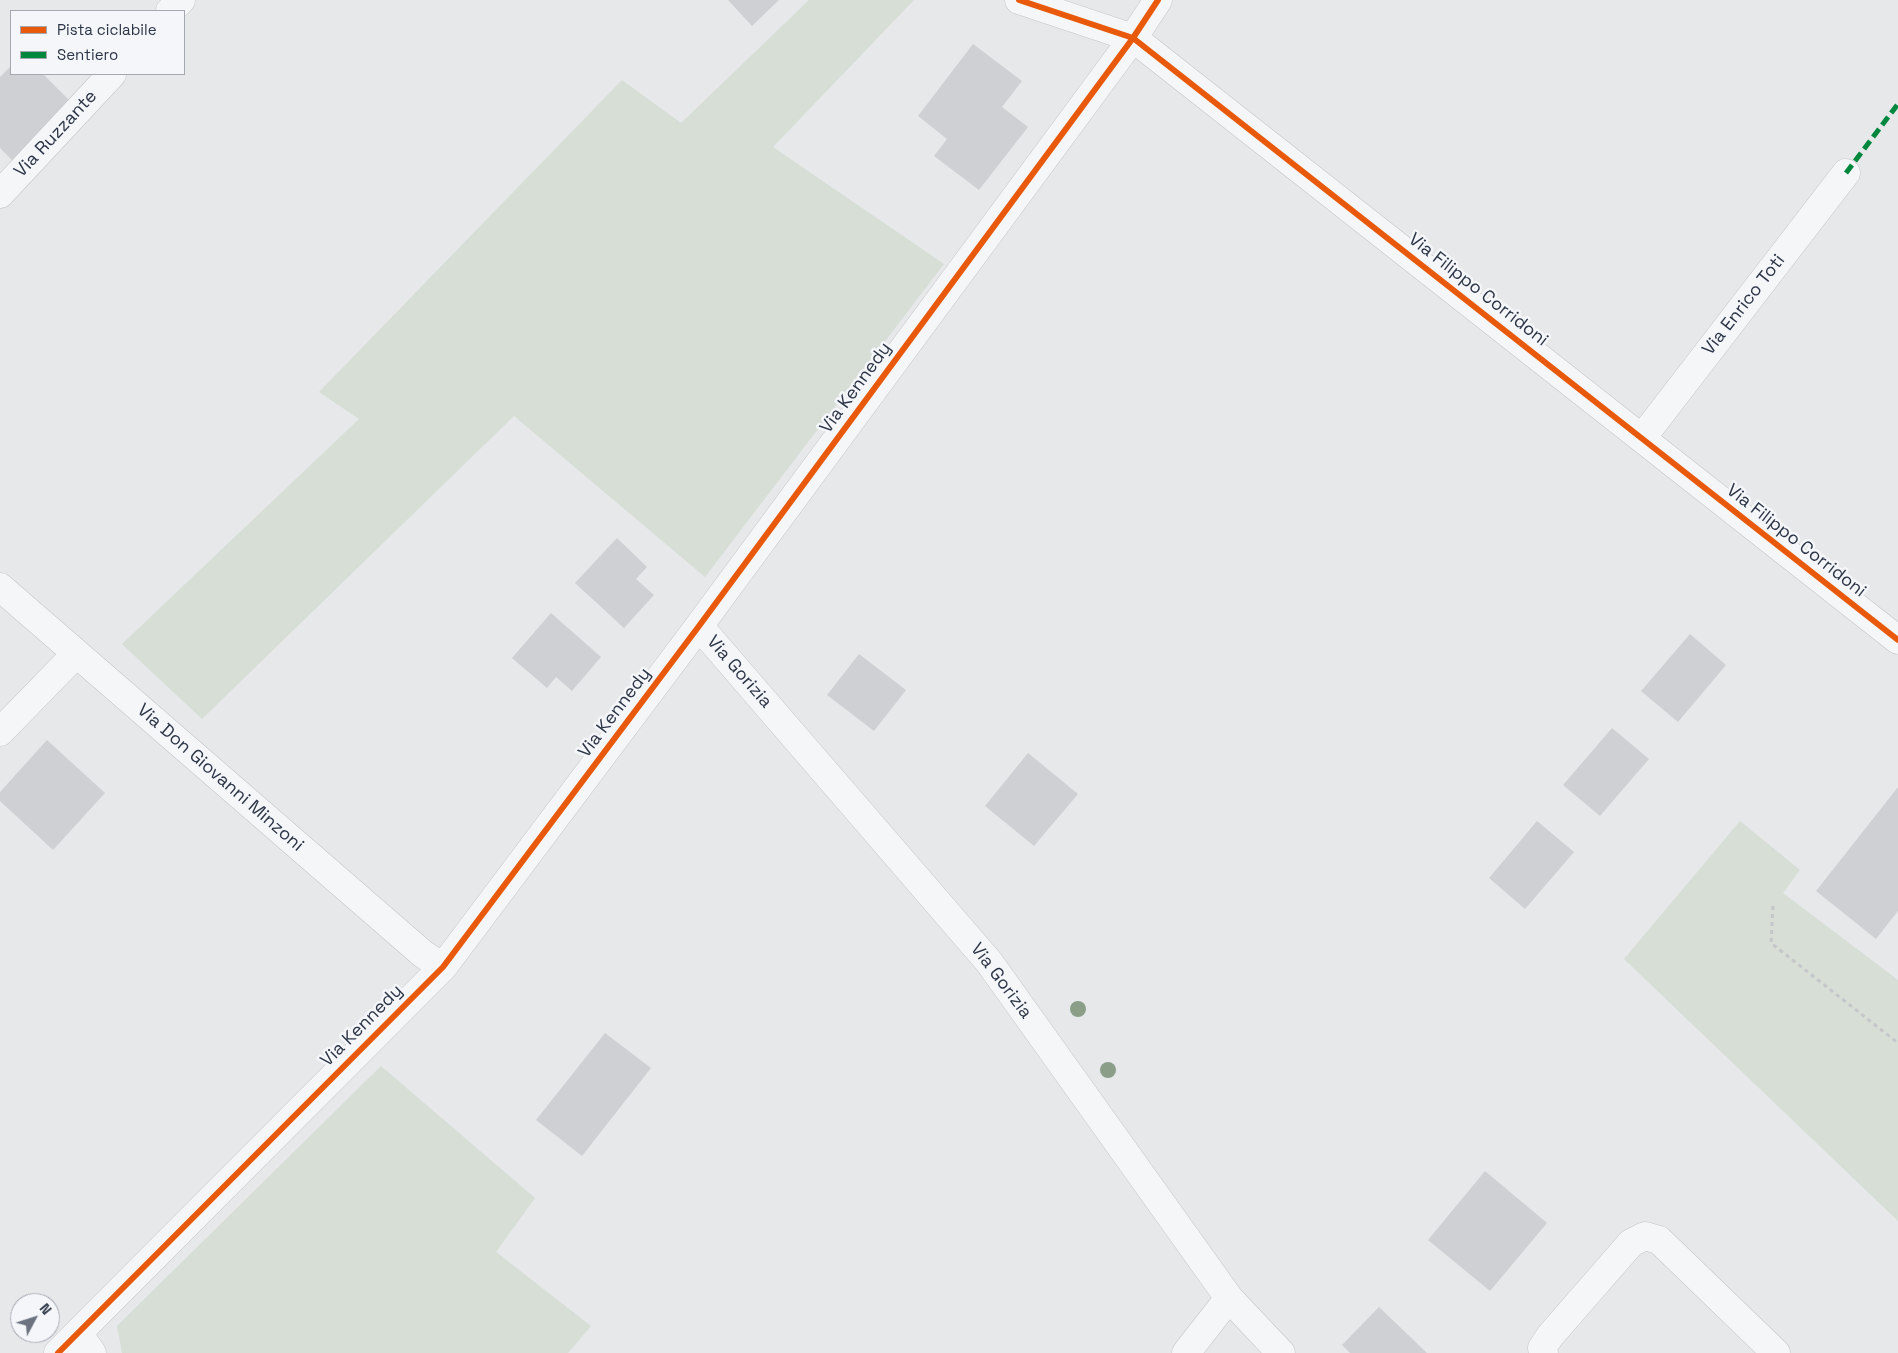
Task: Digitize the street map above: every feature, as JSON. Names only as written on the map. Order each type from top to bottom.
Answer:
[{"type":"street","points":[[171,10],[181,0]]},
{"type":"street","name":"Via Filippo Corridoni","points":[[1019,0],[1133,38],[1898,640]]},
{"type":"street","name":"Via Kennedy","points":[[58,1353],[85,1343],[443,967],[699,626],[1133,38],[1158,0]]},
{"type":"street","name":"Via Ruzzante","points":[[0,194],[111,75]]},
{"type":"street","name":"Via Enrico Toti","points":[[1642,438],[1846,173]]},
{"type":"street","name":"Via Don Giovanni Minzoni","points":[[0,587],[423,954],[443,967]]},
{"type":"street","name":"Via Gorizia","points":[[699,626],[989,962],[1229,1298],[1281,1353]]},
{"type":"street","points":[[0,732],[76,654]]},
{"type":"street","points":[[1544,1353],[1542,1348],[1550,1336],[1631,1242],[1645,1236],[1660,1240],[1776,1353]]},
{"type":"street","points":[[1186,1353],[1229,1298]]},
{"type":"path","points":[[1773,906],[1771,943],[1898,1043]]},
{"type":"shaded area","points":[[809,0],[914,0],[773,147],[944,264],[705,577],[514,416],[202,719],[122,644],[359,419],[319,392],[622,80],[681,123]]},
{"type":"shaded area","points":[[1740,821],[1800,870],[1783,893],[1898,980],[1898,1221],[1624,959]]},
{"type":"shaded area","points":[[381,1066],[535,1198],[496,1252],[591,1326],[568,1353],[122,1353],[117,1326]]},
{"type":"building","points":[[728,0],[779,0],[752,26]]},
{"type":"building","points":[[973,44],[1022,81],[1002,107],[1028,127],[979,190],[934,156],[947,139],[918,116]]},
{"type":"building","points":[[10,67],[10,75],[44,75],[72,103],[14,162],[0,148],[0,77]]},
{"type":"building","points":[[617,538],[647,567],[636,579],[654,595],[624,628],[575,583]]},
{"type":"building","points":[[551,613],[601,657],[572,691],[556,677],[547,688],[512,658]]},
{"type":"building","points":[[1690,634],[1726,665],[1678,722],[1641,691]]},
{"type":"building","points":[[859,654],[906,690],[874,731],[827,695]]},
{"type":"building","points":[[1612,728],[1649,759],[1600,816],[1563,785]]},
{"type":"building","points":[[47,740],[105,793],[53,850],[0,801],[0,792]]},
{"type":"building","points":[[1028,753],[1078,794],[1034,846],[985,806]]},
{"type":"building","points":[[1898,787],[1898,911],[1876,939],[1816,891]]},
{"type":"building","points":[[1537,821],[1574,852],[1525,909],[1489,878]]},
{"type":"building","points":[[605,1033],[651,1068],[582,1156],[536,1120]]},
{"type":"building","points":[[1485,1171],[1547,1223],[1490,1291],[1428,1240]]},
{"type":"building","points":[[1379,1307],[1427,1353],[1350,1353],[1342,1345]]},
{"type":"marked path","points":[[1846,173],[1898,104]]},
{"type":"cycle path","points":[[1019,0],[1133,38],[1898,640]]},
{"type":"cycle path","points":[[58,1353],[443,967],[699,626],[1133,38],[1158,0]]}]
